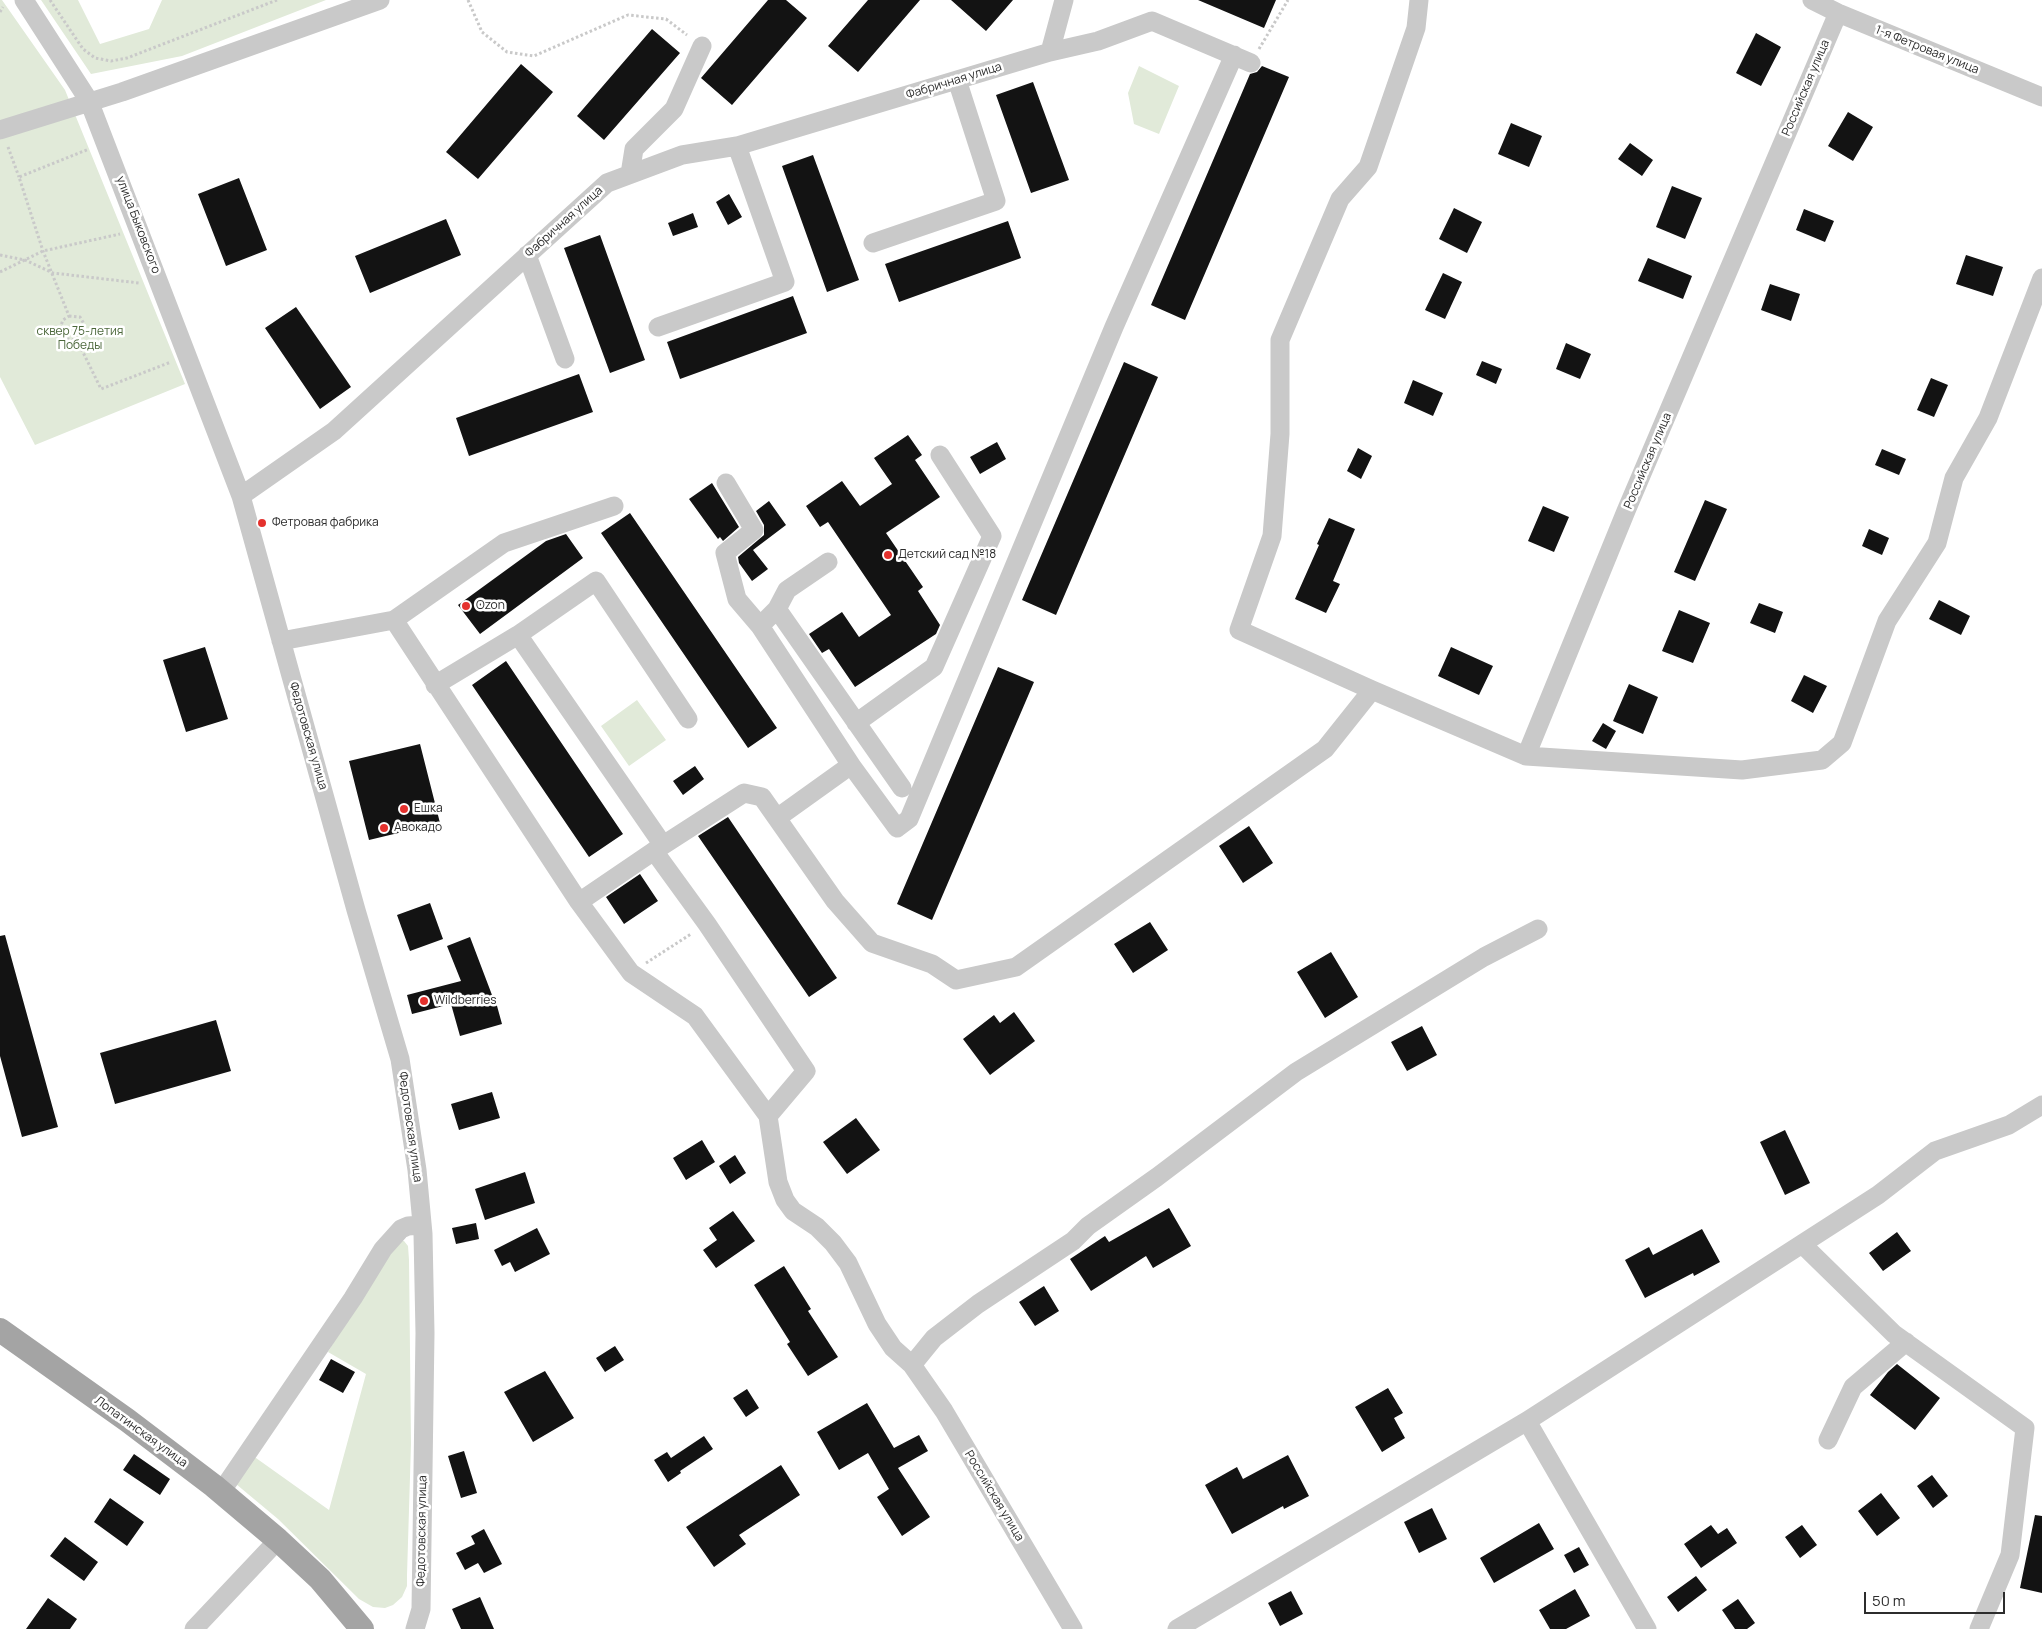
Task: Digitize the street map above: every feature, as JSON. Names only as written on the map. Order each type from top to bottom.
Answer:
[{"type":"main road","name":"Лопатинская улица","points":[[0,1330],[127,1420],[221,1492],[278,1540]]},
{"type":"main road","points":[[278,1540],[320,1579],[362,1629]]},
{"type":"street","name":"улица Быковского","points":[[24,0],[90,101],[241,496],[281,641]]},
{"type":"street","points":[[3,135],[90,101],[131,89],[380,0]]},
{"type":"street","points":[[1050,52],[1064,0]]},
{"type":"street","points":[[1419,0],[1416,28],[1368,167],[1340,199],[1280,340],[1280,434],[1272,536],[1239,630],[1372,690],[1526,756],[1742,770],[1822,760],[1842,743],[1887,621],[1937,543],[1954,478],[1988,418],[2042,278]]},
{"type":"street","name":"1-я Фетровая улица","points":[[1812,0],[1838,13],[2042,97]]},
{"type":"street","name":"Российская улица","points":[[1526,756],[1626,511],[1838,13]]},
{"type":"street","name":"Фабричная улица","points":[[241,496],[334,431],[607,183],[682,155],[737,146],[1050,52],[1098,41],[1152,21],[1243,59]]},
{"type":"street","points":[[630,174],[634,149],[674,109],[702,46]]},
{"type":"street","points":[[726,484],[754,530],[724,553],[737,599],[760,626],[851,765],[896,828],[909,819],[1114,327],[1243,59]]},
{"type":"street","points":[[873,243],[996,201],[957,80]]},
{"type":"street","points":[[658,327],[785,282],[737,146]]},
{"type":"street","points":[[527,255],[565,358]]},
{"type":"street","points":[[856,723],[934,667],[992,536],[940,455]]},
{"type":"street","points":[[281,641],[394,620],[504,543],[614,506]]},
{"type":"street","points":[[760,626],[777,609],[787,590],[828,562]]},
{"type":"street","points":[[435,684],[518,635],[596,582],[688,719]]},
{"type":"street","points":[[777,609],[902,788]]},
{"type":"street","points":[[394,620],[579,902],[631,972],[695,1016],[768,1116],[806,1071],[707,924],[518,635]]},
{"type":"street","name":"Федотовская улица","points":[[281,641],[400,1059],[417,1170],[422,1224],[426,1333],[421,1609],[415,1629]]},
{"type":"street","points":[[579,902],[658,848],[744,793],[762,797],[835,902],[872,943],[932,964],[956,980],[1016,967],[1325,749],[1372,690]]},
{"type":"street","points":[[777,818],[851,765]]},
{"type":"street","points":[[912,1365],[934,1338],[978,1304],[1073,1241],[1088,1226],[1157,1177],[1296,1072],[1484,957],[1538,929]]},
{"type":"street","points":[[1177,1629],[1527,1421],[1878,1195],[1935,1151],[2009,1125],[2042,1105]]},
{"type":"street","name":"Российская улица","points":[[768,1116],[777,1175],[785,1200],[793,1211],[817,1227],[833,1243],[848,1263],[877,1324],[894,1348],[912,1365],[944,1411],[1073,1629]]},
{"type":"street","points":[[221,1492],[338,1320],[383,1249],[401,1229],[422,1224]]},
{"type":"street","points":[[1802,1244],[1894,1334],[2025,1428],[2010,1555],[1979,1629]]},
{"type":"street","points":[[1828,1440],[1853,1387],[1906,1342]]},
{"type":"street","points":[[1527,1421],[1647,1629]]},
{"type":"street","points":[[194,1629],[278,1540]]},
{"type":"path","points":[[50,0],[83,49],[95,58],[111,60],[127,58],[277,0]]},
{"type":"path","points":[[468,0],[482,32],[507,52],[534,56],[628,15],[666,19],[702,46]]},
{"type":"path","points":[[1243,59],[1288,0]]},
{"type":"path","points":[[0,12],[4,7]]},
{"type":"path","points":[[3,135],[19,176],[43,251],[69,316]]},
{"type":"path","points":[[19,176],[90,149]]},
{"type":"path","points":[[0,272],[43,251],[140,229]]},
{"type":"path","points":[[0,255],[24,260],[53,273],[144,284]]},
{"type":"path","points":[[69,316],[80,318],[84,324],[84,330],[77,340],[68,339],[62,335],[60,328],[63,320],[69,316]]},
{"type":"path","points":[[77,340],[101,389],[172,361]]},
{"type":"path","points":[[631,972],[707,924]]},
{"type":"green space","name":"сквер 75-летия Победы","points":[[0,0],[2,0],[65,90],[185,384],[35,445],[0,377]]},
{"type":"green space","points":[[41,0],[78,0],[100,44],[149,29],[162,0],[326,0],[182,56],[91,74]]},
{"type":"green space","points":[[1139,66],[1179,86],[1159,134],[1134,124],[1128,93]]},
{"type":"green space","points":[[637,700],[666,740],[629,766],[601,726]]},
{"type":"green space","points":[[400,1241],[404,1241],[408,1246],[409,1260],[411,1444],[407,1586],[402,1597],[393,1605],[385,1608],[373,1607],[359,1599],[278,1519],[236,1484],[251,1457],[256,1458],[329,1510],[366,1374],[328,1352],[371,1277]]},
{"type":"building","points":[[768,0],[786,0],[807,18],[732,105],[701,78]]},
{"type":"building","points":[[868,0],[920,0],[858,72],[828,46]]},
{"type":"building","points":[[951,0],[1013,0],[986,31]]},
{"type":"building","points":[[1198,0],[1276,0],[1264,28]]},
{"type":"building","points":[[652,29],[680,53],[604,140],[577,116]]},
{"type":"building","points":[[1756,33],[1781,47],[1761,86],[1736,73]]},
{"type":"building","points":[[521,64],[553,92],[478,179],[446,152]]},
{"type":"building","points":[[1262,66],[1289,77],[1185,320],[1151,305],[1250,74],[1257,72]]},
{"type":"building","points":[[1033,82],[1069,180],[1031,193],[996,95]]},
{"type":"building","points":[[1848,112],[1873,127],[1853,161],[1828,146]]},
{"type":"building","points":[[1511,123],[1542,136],[1529,167],[1498,154]]},
{"type":"building","points":[[1630,143],[1653,160],[1642,176],[1618,159]]},
{"type":"building","points":[[813,155],[859,280],[827,292],[782,166]]},
{"type":"building","points":[[239,178],[267,250],[226,266],[198,194]]},
{"type":"building","points":[[1672,186],[1702,198],[1685,239],[1656,227]]},
{"type":"building","points":[[729,194],[742,217],[728,225],[716,202]]},
{"type":"building","points":[[1454,208],[1482,222],[1467,253],[1439,239]]},
{"type":"building","points":[[1804,209],[1834,221],[1825,242],[1796,230]]},
{"type":"building","points":[[693,213],[698,227],[673,236],[668,223]]},
{"type":"building","points":[[446,219],[461,255],[370,293],[355,256]]},
{"type":"building","points":[[1008,221],[1021,258],[899,302],[885,264]]},
{"type":"building","points":[[600,235],[645,360],[610,373],[564,248]]},
{"type":"building","points":[[1966,255],[2003,267],[1993,296],[1956,284]]},
{"type":"building","points":[[1648,258],[1692,276],[1683,299],[1638,281]]},
{"type":"building","points":[[1443,273],[1462,282],[1445,319],[1425,310]]},
{"type":"building","points":[[1770,284],[1800,294],[1791,321],[1761,310]]},
{"type":"building","points":[[793,296],[807,333],[680,379],[667,342]]},
{"type":"building","points":[[296,307],[351,387],[320,409],[265,328]]},
{"type":"building","points":[[1566,343],[1591,354],[1580,379],[1556,369]]},
{"type":"building","points":[[1482,361],[1502,369],[1496,384],[1476,375]]},
{"type":"building","points":[[1124,362],[1158,377],[1056,615],[1022,600]]},
{"type":"building","points":[[579,374],[593,412],[469,456],[456,418]]},
{"type":"building","points":[[1931,378],[1948,385],[1934,417],[1917,410]]},
{"type":"building","points":[[1413,380],[1443,393],[1433,416],[1404,403]]},
{"type":"building","points":[[908,435],[922,455],[915,460],[940,497],[886,533],[923,587],[918,591],[940,625],[936,634],[855,687],[829,649],[822,653],[809,634],[842,612],[859,637],[891,615],[828,522],[820,527],[806,506],[842,481],[860,506],[892,484],[874,458]]},
{"type":"building","points":[[997,442],[1006,459],[980,474],[970,457]]},
{"type":"building","points":[[1358,448],[1372,456],[1361,479],[1347,471]]},
{"type":"building","points":[[1882,449],[1906,459],[1899,475],[1875,465]]},
{"type":"building","points":[[712,483],[739,527],[723,541],[720,537],[718,539],[689,499]]},
{"type":"building","points":[[1705,500],[1727,509],[1695,581],[1674,572]]},
{"type":"building","points":[[769,501],[786,525],[753,550],[768,569],[752,581],[739,563],[738,557],[764,535],[764,525],[756,511]]},
{"type":"building","points":[[1543,506],[1569,517],[1554,552],[1528,541]]},
{"type":"building","points":[[630,513],[777,728],[748,748],[601,533]]},
{"type":"building","points":[[1329,518],[1355,529],[1333,581],[1340,584],[1326,613],[1295,599]]},
{"type":"building","points":[[1869,529],[1889,538],[1882,555],[1862,546]]},
{"type":"building","points":[[566,534],[583,558],[480,634],[458,605],[546,541]]},
{"type":"building","points":[[1939,600],[1970,616],[1961,635],[1929,619]]},
{"type":"building","points":[[1759,603],[1783,612],[1775,633],[1750,623]]},
{"type":"building","points":[[1679,610],[1710,623],[1693,663],[1662,651]]},
{"type":"building","points":[[205,647],[228,719],[186,732],[163,660]]},
{"type":"building","points":[[1451,647],[1493,666],[1479,695],[1438,676]]},
{"type":"building","points":[[506,661],[623,834],[589,857],[472,685]]},
{"type":"building","points":[[998,667],[1034,682],[932,920],[897,904]]},
{"type":"building","points":[[1804,675],[1827,686],[1813,713],[1791,701]]},
{"type":"building","points":[[1629,684],[1658,697],[1643,734],[1613,721]]},
{"type":"building","points":[[1603,723],[1616,731],[1606,749],[1592,741]]},
{"type":"building","points":[[420,744],[440,823],[369,840],[349,761]]},
{"type":"building","points":[[695,766],[704,779],[683,795],[673,781]]},
{"type":"building","points":[[728,817],[837,978],[809,997],[698,836]]},
{"type":"building","points":[[1249,826],[1273,863],[1243,883],[1219,846]]},
{"type":"building","points":[[640,874],[658,901],[624,924],[606,897]]},
{"type":"building","points":[[430,903],[443,939],[410,951],[397,915]]},
{"type":"building","points":[[1150,922],[1168,950],[1133,973],[1114,944]]},
{"type":"building","points":[[5,935],[58,1127],[22,1137],[0,1056],[0,936]]},
{"type":"building","points":[[470,937],[492,995],[494,995],[502,1024],[460,1036],[451,1004],[412,1014],[407,995],[461,981],[447,946]]},
{"type":"building","points":[[1331,952],[1358,997],[1325,1018],[1297,972]]},
{"type":"building","points":[[1014,1012],[1035,1041],[990,1075],[963,1039],[994,1015],[1000,1023]]},
{"type":"building","points":[[216,1020],[231,1071],[115,1104],[100,1053]]},
{"type":"building","points":[[1422,1026],[1437,1055],[1407,1071],[1391,1042]]},
{"type":"building","points":[[492,1092],[500,1118],[459,1130],[451,1104]]},
{"type":"building","points":[[856,1118],[880,1150],[847,1174],[823,1142]]},
{"type":"building","points":[[1785,1130],[1810,1183],[1785,1195],[1760,1142]]},
{"type":"building","points":[[702,1140],[715,1162],[686,1180],[673,1158]]},
{"type":"building","points":[[735,1155],[746,1173],[730,1184],[719,1166]]},
{"type":"building","points":[[525,1172],[535,1203],[485,1220],[475,1189]]},
{"type":"building","points":[[1169,1208],[1191,1246],[1153,1268],[1146,1256],[1091,1291],[1070,1259],[1105,1236],[1109,1242]]},
{"type":"building","points":[[733,1211],[755,1241],[716,1268],[703,1250],[717,1240],[709,1228]]},
{"type":"building","points":[[476,1223],[479,1239],[456,1244],[452,1228]]},
{"type":"building","points":[[537,1228],[550,1254],[515,1272],[510,1262],[502,1266],[494,1250]]},
{"type":"building","points":[[1702,1229],[1720,1262],[1694,1276],[1693,1273],[1645,1298],[1625,1260],[1649,1247],[1653,1255]]},
{"type":"building","points":[[1897,1232],[1911,1251],[1883,1271],[1869,1253]]},
{"type":"building","points":[[784,1266],[811,1309],[808,1311],[838,1357],[808,1376],[787,1344],[790,1342],[754,1285]]},
{"type":"building","points":[[1044,1286],[1059,1311],[1035,1326],[1019,1302]]},
{"type":"building","points":[[615,1346],[624,1360],[605,1372],[596,1358]]},
{"type":"building","points":[[331,1359],[355,1372],[343,1393],[319,1380]]},
{"type":"building","points":[[1897,1364],[1940,1398],[1915,1430],[1870,1395],[1888,1372]]},
{"type":"building","points":[[545,1371],[574,1418],[533,1442],[504,1392]]},
{"type":"building","points":[[1388,1388],[1403,1413],[1394,1418],[1405,1438],[1382,1452],[1355,1407]]},
{"type":"building","points":[[747,1389],[759,1408],[746,1417],[733,1398]]},
{"type":"building","points":[[867,1403],[894,1448],[919,1435],[928,1451],[898,1468],[930,1517],[902,1536],[877,1497],[889,1489],[868,1453],[839,1470],[817,1432]]},
{"type":"building","points":[[704,1436],[713,1449],[680,1471],[681,1473],[668,1482],[654,1460],[667,1452],[671,1458]]},
{"type":"building","points":[[464,1451],[477,1493],[461,1498],[448,1456]]},
{"type":"building","points":[[134,1454],[170,1479],[160,1495],[123,1470]]},
{"type":"building","points":[[1288,1455],[1309,1496],[1284,1509],[1283,1506],[1232,1534],[1205,1485],[1237,1467],[1243,1479]]},
{"type":"building","points":[[781,1465],[800,1495],[739,1535],[746,1544],[714,1567],[686,1527]]},
{"type":"building","points":[[1932,1475],[1948,1496],[1933,1508],[1917,1486]]},
{"type":"building","points":[[1881,1493],[1900,1518],[1877,1536],[1858,1511]]},
{"type":"building","points":[[110,1498],[144,1522],[127,1546],[94,1522]]},
{"type":"building","points":[[1432,1508],[1447,1539],[1419,1553],[1404,1522]]},
{"type":"building","points":[[2035,1515],[2042,1516],[2042,1593],[2020,1588]]},
{"type":"building","points":[[1539,1523],[1554,1549],[1494,1583],[1480,1558]]},
{"type":"building","points":[[1711,1525],[1718,1534],[1727,1528],[1737,1543],[1701,1568],[1684,1544]]},
{"type":"building","points":[[1802,1525],[1817,1545],[1800,1558],[1785,1537]]},
{"type":"building","points":[[484,1529],[502,1564],[484,1573],[478,1563],[465,1570],[456,1553],[475,1544],[471,1536]]},
{"type":"building","points":[[65,1537],[98,1562],[84,1581],[50,1556]]},
{"type":"building","points":[[1579,1547],[1589,1565],[1574,1573],[1564,1555]]},
{"type":"building","points":[[1696,1576],[1707,1590],[1678,1612],[1667,1597]]},
{"type":"building","points":[[1575,1589],[1590,1616],[1566,1629],[1550,1629],[1539,1610]]},
{"type":"building","points":[[1291,1591],[1303,1614],[1280,1626],[1268,1603]]},
{"type":"building","points":[[480,1597],[494,1629],[461,1629],[452,1609]]},
{"type":"building","points":[[48,1598],[77,1619],[70,1629],[26,1629]]},
{"type":"building","points":[[1738,1599],[1755,1623],[1747,1629],[1735,1629],[1722,1610]]},
{"type":"place","name":"Фетровая фабрика","points":[[262,523]]},
{"type":"place","name":"Детский сад №18","points":[[888,555]]},
{"type":"place","name":"Ozon","points":[[466,606]]},
{"type":"place","name":"Ешка","points":[[404,809]]},
{"type":"place","name":"Авокадо","points":[[384,828]]},
{"type":"place","name":"Wildberries","points":[[424,1001]]}]
